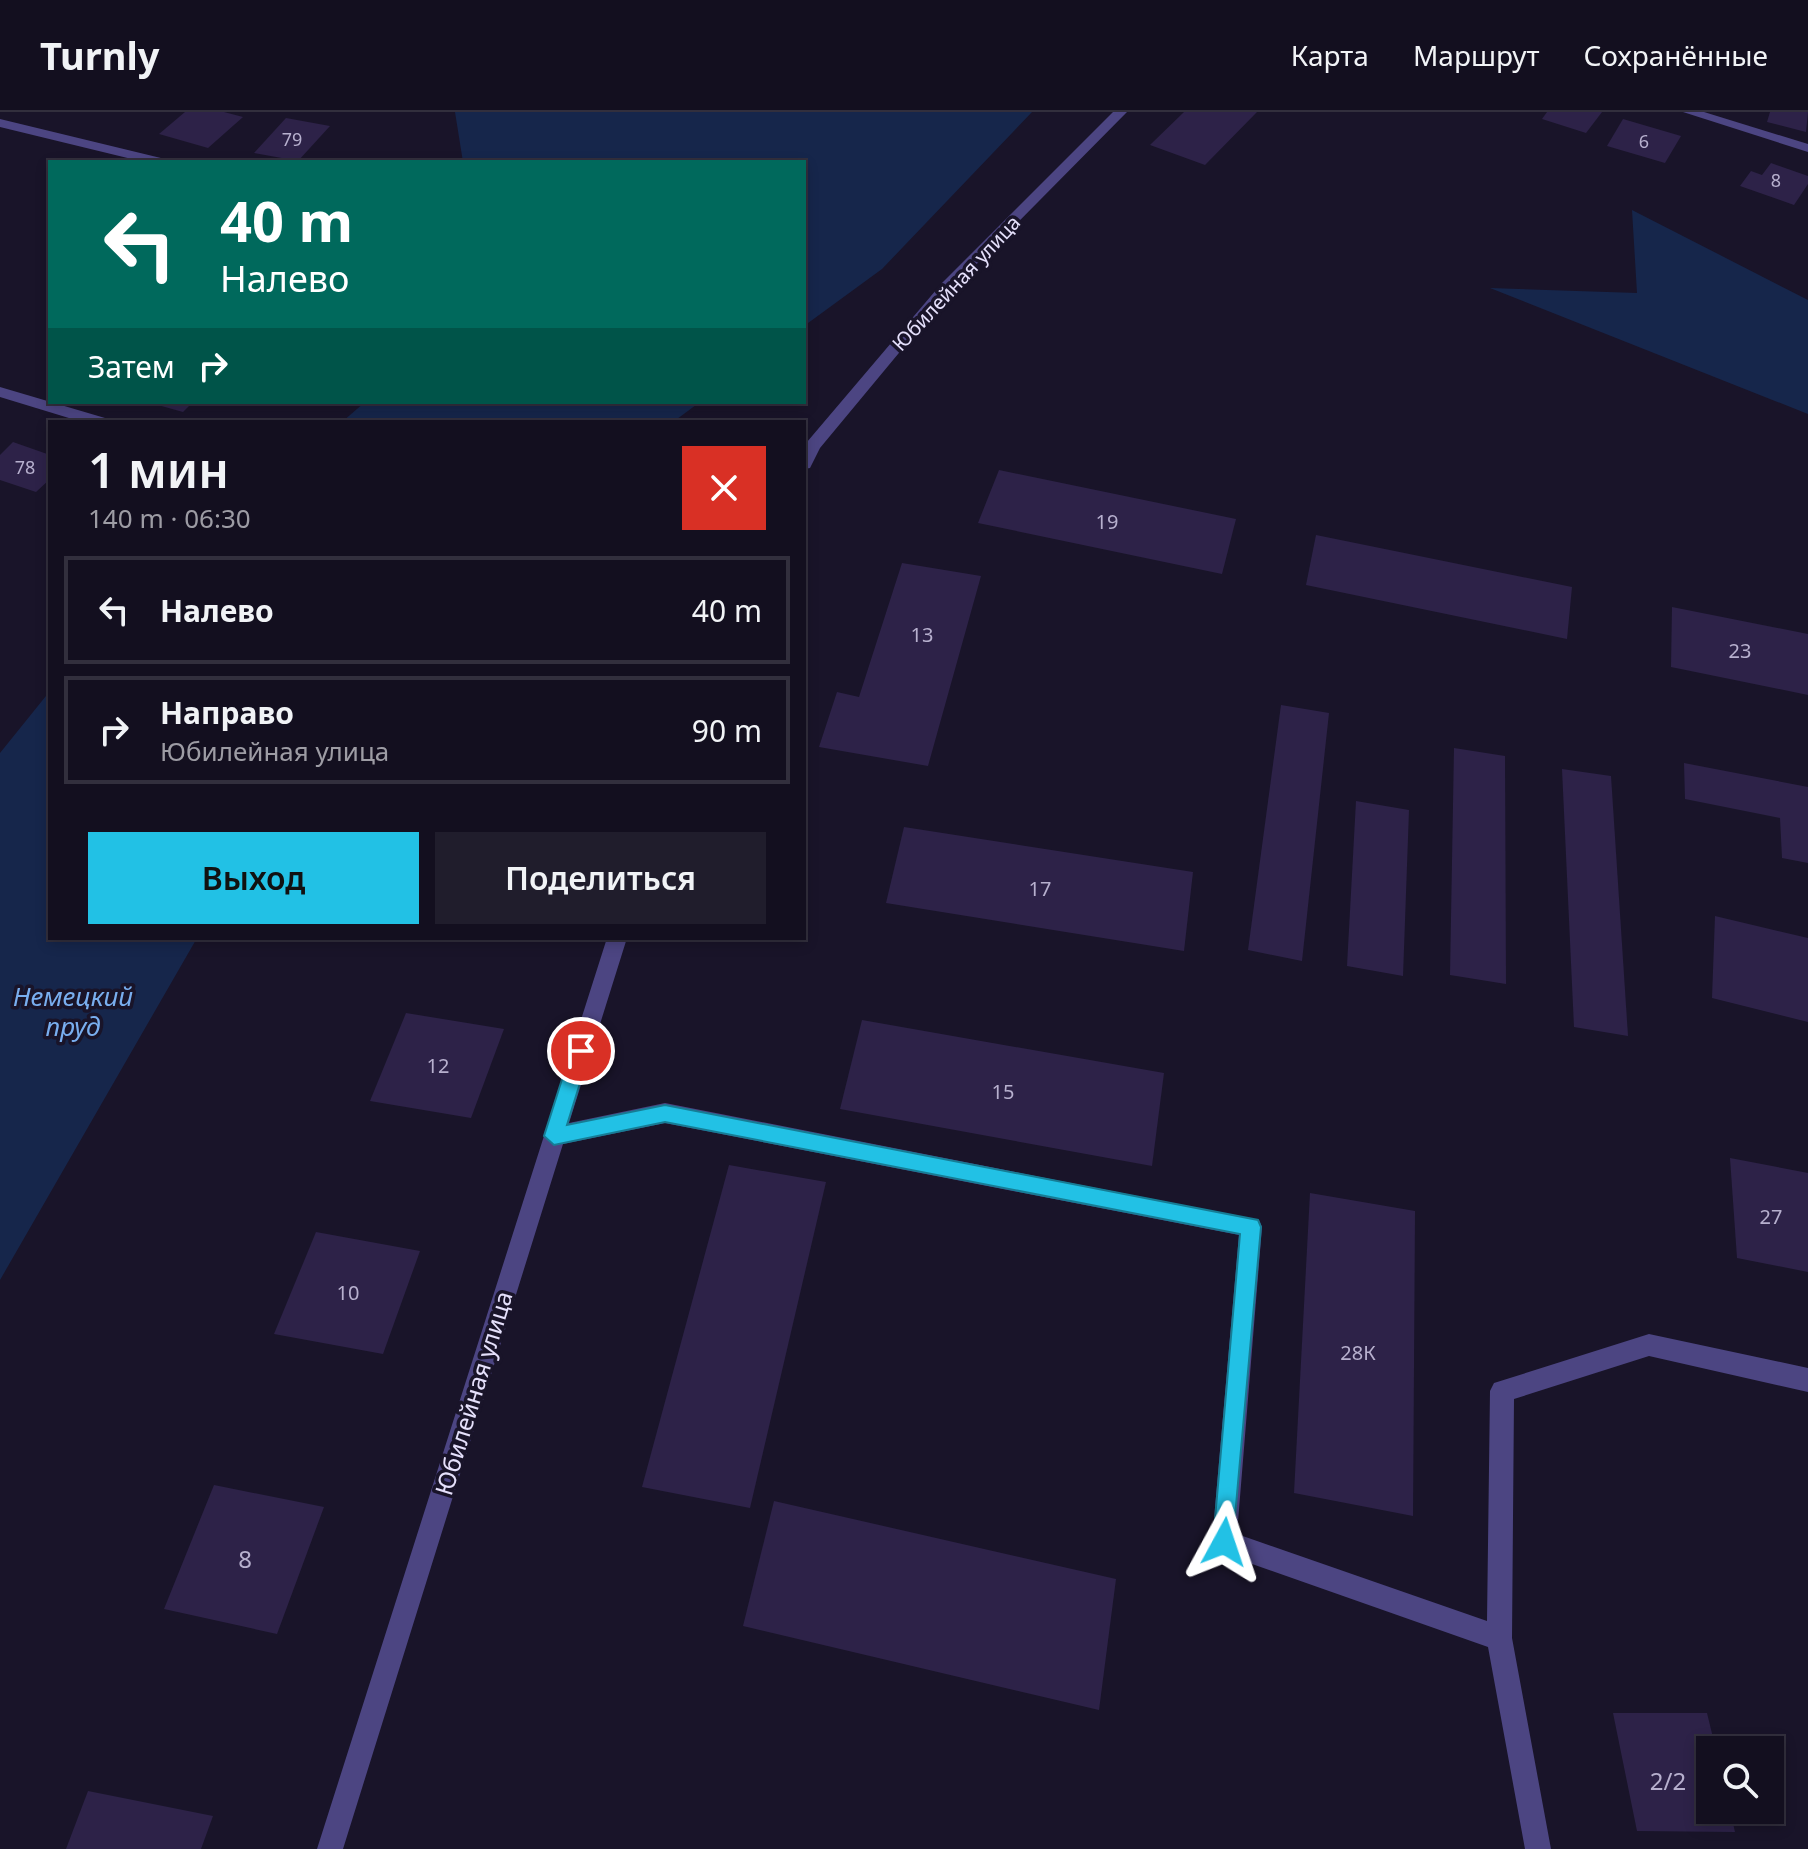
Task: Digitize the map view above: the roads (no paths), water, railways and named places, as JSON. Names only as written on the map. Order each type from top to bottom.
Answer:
[{"type":"street","name":"Юбилейная улица","points":[[806,460],[813,446],[947,286],[1120,112]]},
{"type":"street","points":[[1690,112],[1808,148]]},
{"type":"street","points":[[0,123],[152,160]]},
{"type":"street","points":[[0,392],[93,420]]},
{"type":"street","name":"Юбилейная улица","points":[[330,1849],[616,940]]},
{"type":"street","points":[[554,1136],[665,1113],[1251,1227],[1224,1542],[1499,1638]]},
{"type":"street","points":[[1538,1849],[1499,1638],[1502,1391],[1649,1345],[1808,1380]]},
{"type":"water","points":[[455,112],[1032,112],[882,269],[806,325],[806,160],[463,160]]},
{"type":"water","points":[[1632,210],[1808,300],[1808,414],[1490,288],[1637,293]]},
{"type":"water","points":[[363,404],[697,404],[676,420],[344,420]]},
{"type":"water","name":"Немецкий пруд","points":[[48,693],[48,940],[196,940],[0,1280],[0,753]]}]
